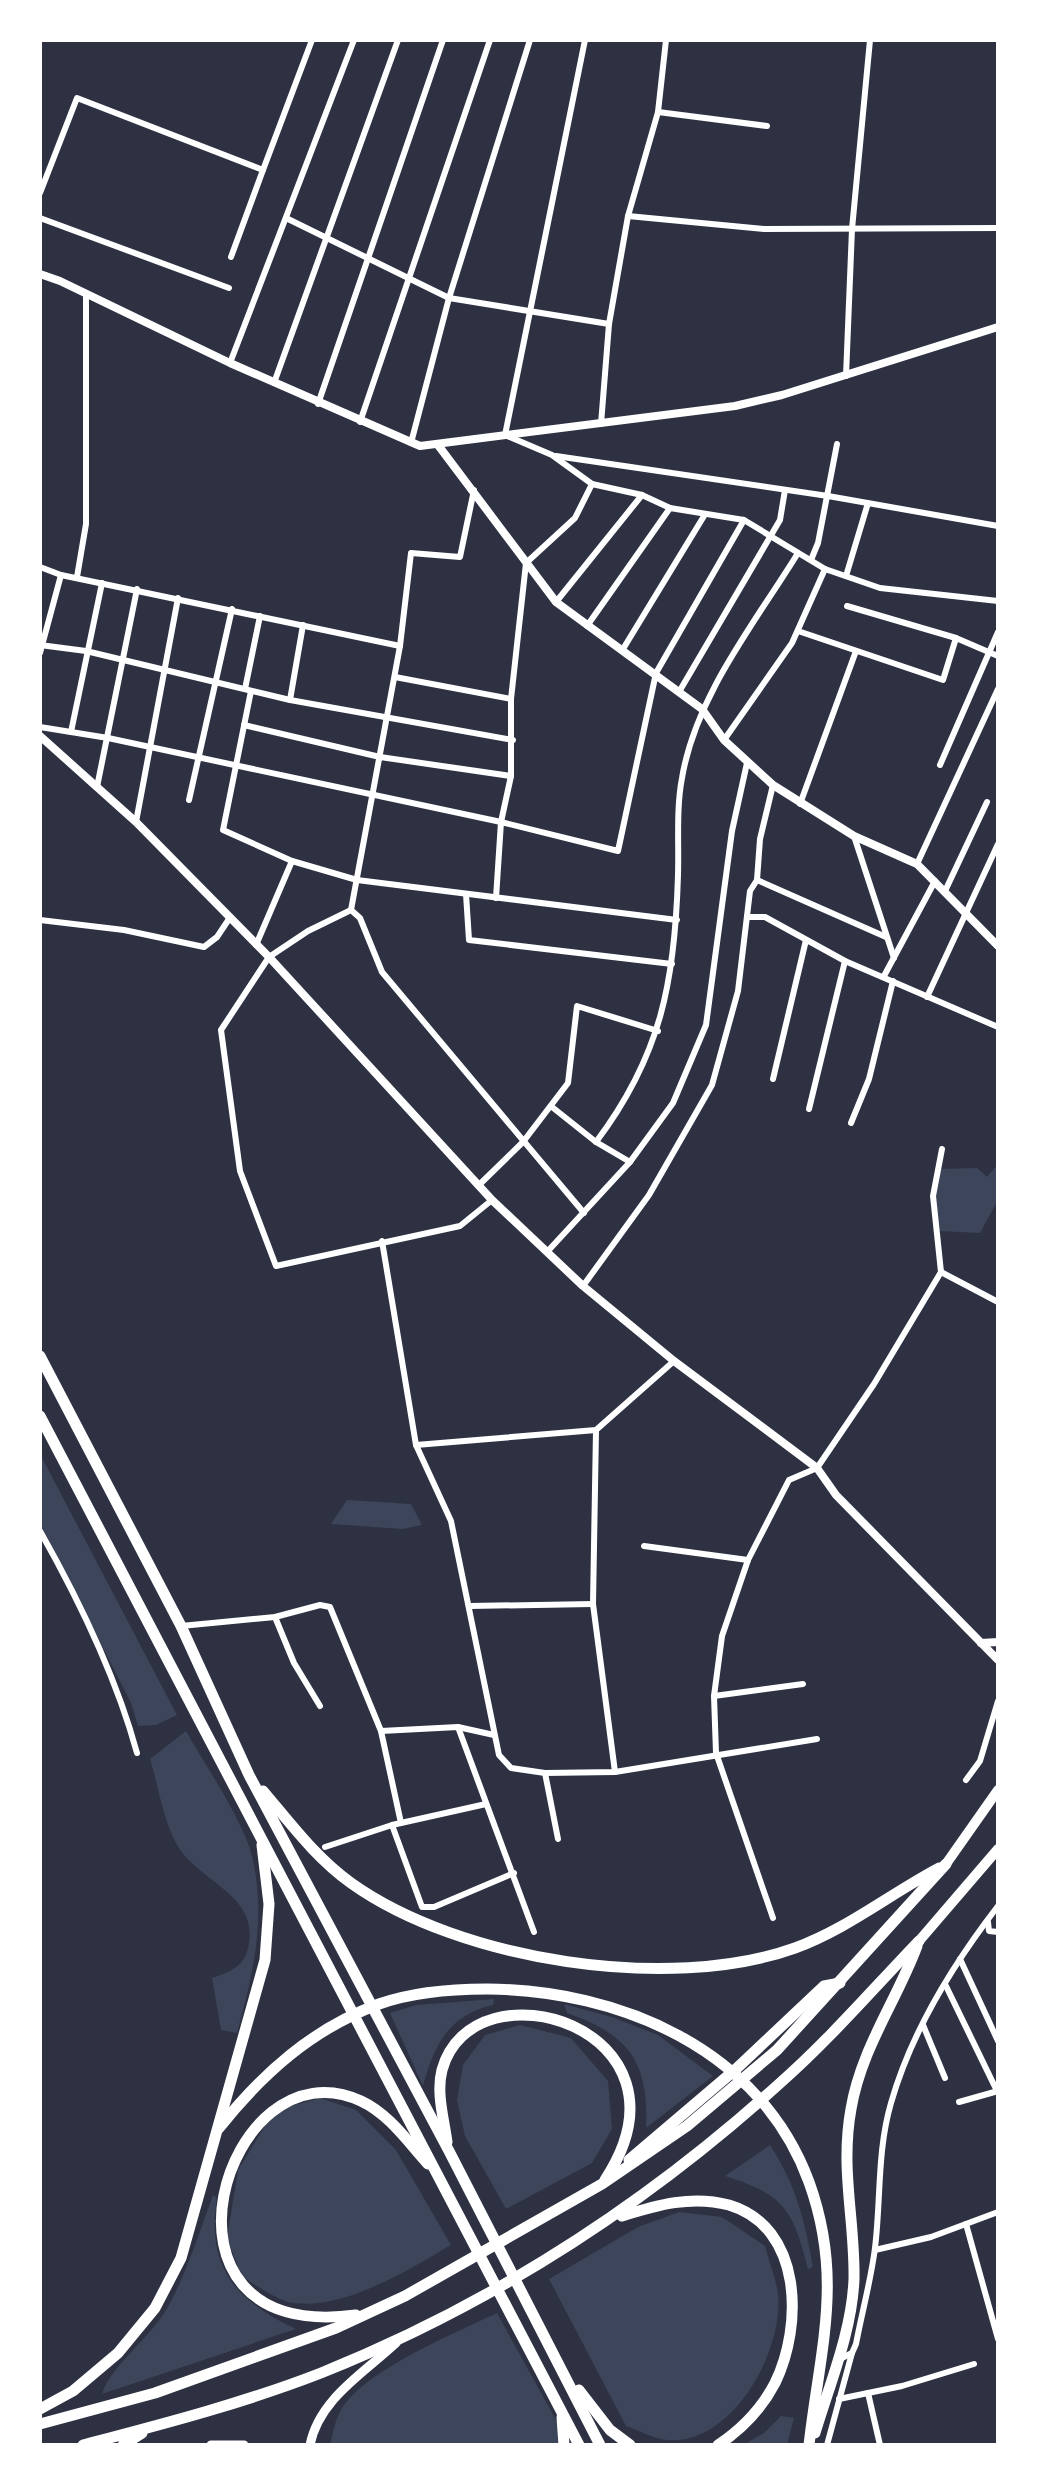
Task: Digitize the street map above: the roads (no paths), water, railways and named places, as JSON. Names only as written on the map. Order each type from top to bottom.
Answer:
[{"type":"highway","points":[[40,1356],[181,1626],[249,1775],[449,2151],[600,2445]]},
{"type":"highway","points":[[40,1416],[579,2445]]},
{"type":"highway","points":[[249,1775],[318,1856],[352,1884],[390,1907],[456,1934],[536,1955],[588,1964],[643,1969],[700,1967],[775,1955],[841,1928],[946,1864]]},
{"type":"highway","points":[[40,2424],[224,2370],[373,2313],[529,2228],[619,2173],[713,2105],[777,2050],[946,1864],[998,1790]]},
{"type":"highway","points":[[40,2409],[73,2391],[104,2367],[155,2308],[188,2241],[268,1941],[268,1885],[257,1829]]},
{"type":"highway","points":[[83,2445],[280,2388],[402,2337],[540,2264],[613,2218],[728,2128],[797,2068],[919,1941],[998,1849]]},
{"type":"highway","points":[[978,1875],[998,1861]]},
{"type":"highway","points":[[810,2445],[848,2323],[854,2282],[845,2174],[851,2106],[871,2040],[919,1941]]},
{"type":"highway","points":[[619,2173],[637,2152],[709,2093],[824,1986],[840,1983]]},
{"type":"highway","points":[[219,2128],[278,2063],[328,2028],[401,1998],[453,1990],[506,1989],[557,1994],[607,2005],[651,2021],[688,2040],[723,2064],[754,2094],[781,2129],[807,2179],[827,2262],[828,2318],[810,2445]]},
{"type":"highway","points":[[449,2151],[440,2081],[456,2043],[470,2028],[491,2019],[525,2015],[551,2018],[576,2028],[603,2048],[619,2067],[630,2088],[630,2130],[617,2162],[602,2184]]},
{"type":"highway","points":[[373,2313],[341,2317],[303,2315],[260,2301],[243,2287],[227,2258],[220,2226],[226,2186],[235,2160],[259,2123],[274,2111],[301,2098],[334,2094],[372,2108],[398,2130],[441,2179]]},
{"type":"highway","points":[[613,2218],[660,2204],[714,2202],[732,2206],[761,2223],[780,2248],[792,2294],[791,2328],[783,2364],[756,2413],[718,2445]]},
{"type":"highway","points":[[562,2368],[610,2430],[630,2445]]},
{"type":"highway","points":[[561,2412],[564,2445]]},
{"type":"highway","points":[[123,2445],[149,2428]]},
{"type":"main road","points":[[40,274],[411,444],[438,445],[735,406],[846,376],[998,327]]},
{"type":"main road","points":[[438,445],[556,602],[702,709],[724,740],[773,785],[854,836],[917,864],[946,889],[998,946]]},
{"type":"main road","points":[[40,736],[136,822],[269,957],[492,1200],[583,1286],[674,1361],[817,1468],[836,1495],[998,1660]]},
{"type":"main road","points":[[981,1643],[998,1642]]},
{"type":"main road","points":[[310,2445],[317,2422],[327,2406],[402,2337]]},
{"type":"main road","points":[[211,2445],[244,2445]]},
{"type":"street","points":[[231,257],[312,40]]},
{"type":"street","points":[[230,363],[354,40]]},
{"type":"street","points":[[274,383],[398,40]]},
{"type":"street","points":[[318,404],[366,256],[443,40]]},
{"type":"street","points":[[360,422],[490,40]]},
{"type":"street","points":[[411,444],[449,298],[530,40]]},
{"type":"street","points":[[585,40],[527,311],[505,435],[552,455],[592,484],[642,495],[670,508],[704,516],[744,520],[825,569],[908,593],[998,601]]},
{"type":"street","points":[[601,424],[609,324],[628,216],[658,112],[666,40]]},
{"type":"street","points":[[846,376],[852,229],[870,40]]},
{"type":"street","points":[[40,193],[77,98],[263,170]]},
{"type":"street","points":[[658,112],[767,126]]},
{"type":"street","points":[[628,216],[764,229],[998,228]]},
{"type":"street","points":[[40,218],[229,288]]},
{"type":"street","points":[[286,218],[449,298],[609,324]]},
{"type":"street","points":[[77,577],[86,524],[86,293]]},
{"type":"street","points":[[811,560],[818,543],[837,444]]},
{"type":"street","points":[[552,455],[828,496],[998,526]]},
{"type":"street","points":[[496,898],[501,822],[511,776],[511,699],[526,563],[575,518],[592,484]]},
{"type":"street","points":[[351,910],[395,677],[411,553],[460,557],[474,490]]},
{"type":"street","points":[[679,692],[780,520],[785,490]]},
{"type":"street","points":[[556,602],[642,495]]},
{"type":"street","points":[[846,576],[868,503]]},
{"type":"street","points":[[587,626],[670,508]]},
{"type":"street","points":[[623,649],[704,516]]},
{"type":"street","points":[[40,727],[108,738],[197,760],[501,822],[618,851],[656,673],[744,520]]},
{"type":"street","points":[[596,1142],[619,1112],[658,1031],[672,964],[677,920],[682,779],[702,709],[798,553]]},
{"type":"street","points":[[40,567],[61,575],[400,646]]},
{"type":"street","points":[[724,740],[798,631],[825,569]]},
{"type":"street","points":[[61,575],[40,648],[86,651],[290,700],[513,740]]},
{"type":"street","points":[[71,732],[102,583]]},
{"type":"street","points":[[97,787],[137,589]]},
{"type":"street","points":[[136,822],[178,598]]},
{"type":"street","points":[[847,606],[956,638],[998,656]]},
{"type":"street","points":[[189,800],[232,609]]},
{"type":"street","points":[[260,616],[244,725],[223,830],[292,861],[357,880],[677,920]]},
{"type":"street","points":[[290,700],[303,625]]},
{"type":"street","points":[[798,631],[943,680],[956,638]]},
{"type":"street","points":[[940,765],[998,632]]},
{"type":"street","points":[[800,804],[856,651]]},
{"type":"street","points":[[395,677],[511,699]]},
{"type":"street","points":[[917,864],[998,689]]},
{"type":"street","points":[[244,725],[380,757],[511,776]]},
{"type":"street","points":[[547,1252],[630,1162],[673,1103],[706,1025],[732,831],[747,763]]},
{"type":"street","points":[[583,1286],[649,1195],[712,1085],[738,991],[750,891],[757,880],[760,839],[773,785]]},
{"type":"street","points":[[946,889],[987,802]]},
{"type":"street","points":[[854,836],[894,958]]},
{"type":"street","points":[[927,997],[998,844]]},
{"type":"street","points":[[256,945],[292,861]]},
{"type":"street","points":[[757,880],[886,937]]},
{"type":"street","points":[[884,976],[936,880]]},
{"type":"street","points":[[466,894],[469,940],[672,964]]},
{"type":"street","points":[[351,910],[360,918],[382,972],[584,1213]]},
{"type":"street","points":[[351,910],[308,931],[269,957],[221,1030],[240,1171],[276,1266],[460,1226],[492,1200]]},
{"type":"street","points":[[747,917],[765,917],[845,961],[998,1027]]},
{"type":"street","points":[[40,920],[124,930],[204,947],[217,937],[229,919]]},
{"type":"street","points":[[773,1079],[806,940]]},
{"type":"street","points":[[809,1109],[845,961]]},
{"type":"street","points":[[851,1123],[869,1079],[893,981]]},
{"type":"street","points":[[480,1184],[523,1142],[568,1083],[577,1006],[658,1031]]},
{"type":"street","points":[[552,1107],[596,1142],[630,1162]]},
{"type":"street","points":[[773,1918],[716,1753],[714,1696],[722,1636],[748,1560],[789,1480],[817,1468],[874,1384],[941,1272],[933,1196],[942,1149]]},
{"type":"street","points":[[382,1241],[416,1445],[451,1521],[499,1755],[511,1768],[545,1773],[615,1772],[716,1753],[817,1739]]},
{"type":"street","points":[[941,1272],[998,1302]]},
{"type":"street","points":[[416,1445],[596,1430],[674,1361]]},
{"type":"street","points":[[596,1430],[593,1604],[615,1772]]},
{"type":"street","points":[[40,1531],[62,1571],[126,1714],[137,1753]]},
{"type":"street","points":[[644,1546],[748,1560]]},
{"type":"street","points":[[470,1606],[593,1604]]},
{"type":"street","points":[[181,1626],[275,1617],[320,1605],[330,1607],[381,1731],[401,1823]]},
{"type":"street","points":[[275,1617],[294,1663],[320,1706]]},
{"type":"street","points":[[714,1696],[803,1684]]},
{"type":"street","points":[[966,1780],[980,1761],[998,1701]]},
{"type":"street","points":[[381,1731],[458,1727],[494,1735]]},
{"type":"street","points":[[458,1727],[534,1932]]},
{"type":"street","points":[[545,1773],[558,1839]]},
{"type":"street","points":[[325,1847],[392,1825],[486,1804]]},
{"type":"street","points":[[392,1825],[422,1907],[434,1907],[514,1873]]},
{"type":"street","points":[[827,2445],[875,2250],[879,2159],[891,2102],[923,2025],[960,1959],[998,1906]]},
{"type":"street","points":[[988,1918],[989,1931],[998,1932]]},
{"type":"street","points":[[960,1959],[998,2041]]},
{"type":"street","points":[[946,1986],[997,2091],[959,2102]]},
{"type":"street","points":[[923,2025],[945,2078]]},
{"type":"street","points":[[875,2250],[998,2212]]},
{"type":"street","points":[[966,2224],[998,2339]]},
{"type":"street","points":[[837,2360],[852,2353]]},
{"type":"street","points":[[839,2399],[974,2364]]},
{"type":"street","points":[[868,2393],[880,2445]]}]
